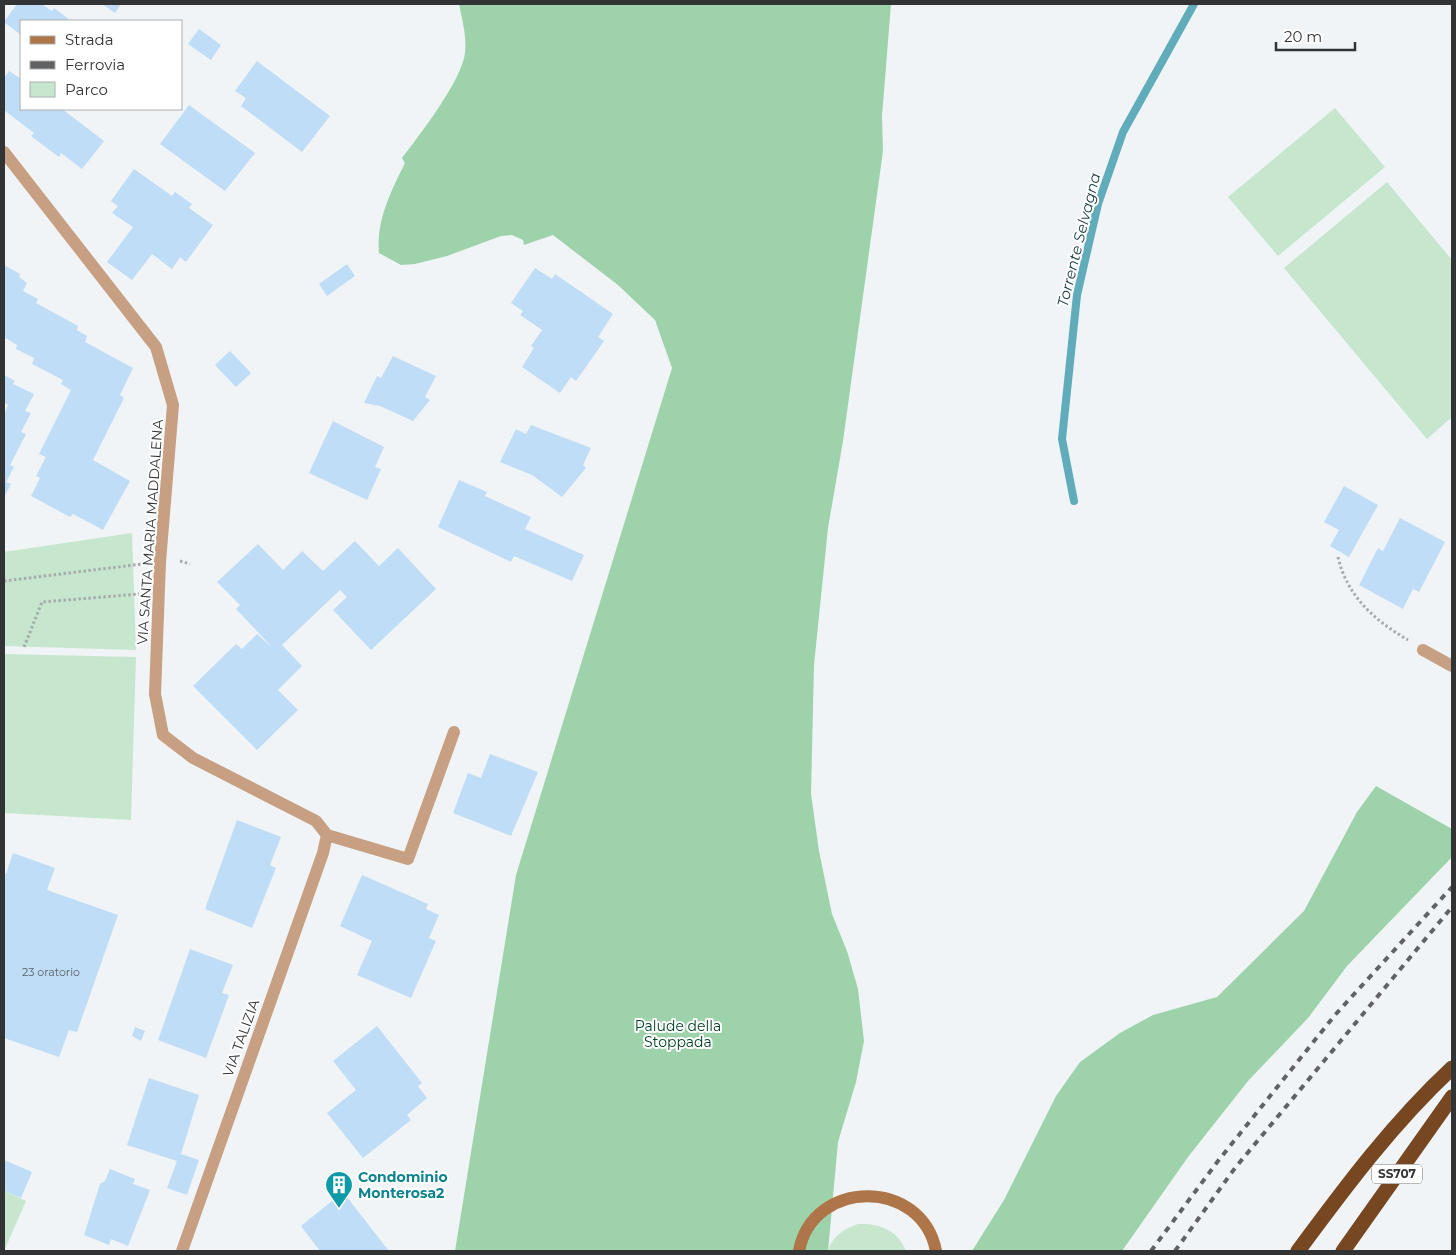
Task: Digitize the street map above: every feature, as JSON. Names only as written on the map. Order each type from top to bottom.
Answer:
[{"type":"highway","points":[[1298,1251],[1378,1145],[1411,1108],[1452,1068]]},
{"type":"highway","name":"SS707","points":[[1343,1251],[1452,1097]]},
{"type":"main road","points":[[799,1251],[801,1241],[812,1222],[828,1208],[848,1198],[869,1195],[891,1199],[910,1210],[925,1226],[936,1251]]},
{"type":"street","name":"VIA SANTA MARIA MADDALENA","points":[[4,152],[156,347],[173,405],[160,562],[155,694],[163,735],[193,758],[316,821],[328,835],[408,859],[454,732]]},
{"type":"street","points":[[1423,650],[1452,666]]},
{"type":"street","name":"VIA TALIZIA","points":[[182,1251],[328,835]]},
{"type":"path","points":[[1338,557],[1341,573],[1367,612],[1390,630],[1423,650]]},
{"type":"path","points":[[4,581],[160,562]]},
{"type":"path","points":[[24,647],[42,602],[160,592]]},
{"type":"green space","name":"Palude della Stoppada","points":[[459,4],[891,4],[882,116],[883,151],[843,441],[828,528],[814,665],[811,794],[819,851],[832,914],[847,951],[858,989],[864,1041],[856,1082],[838,1142],[828,1251],[455,1251],[516,875],[672,368],[655,320],[618,285],[553,235],[524,245],[523,240],[512,235],[501,236],[447,256],[415,264],[401,265],[379,253],[382,218],[405,163],[402,158],[439,107],[462,64],[465,53],[465,41]]},
{"type":"green space","points":[[1335,108],[1385,167],[1278,256],[1228,197]]},
{"type":"green space","points":[[1387,182],[1452,260],[1452,417],[1427,439],[1284,268]]},
{"type":"green space","points":[[132,533],[136,650],[4,646],[4,552]]},
{"type":"green space","points":[[4,654],[136,657],[131,820],[4,813]]},
{"type":"green space","points":[[1376,786],[1452,829],[1452,857],[1347,966],[1308,1018],[1248,1081],[1188,1157],[1122,1251],[972,1251],[1004,1200],[1056,1096],[1080,1062],[1120,1033],[1153,1015],[1217,997],[1304,911],[1357,812]]},
{"type":"green space","points":[[4,1191],[26,1201],[4,1251]]},
{"type":"green space","points":[[858,1224],[873,1225],[887,1229],[898,1238],[906,1251],[828,1251],[832,1241],[839,1234]]},
{"type":"building","points":[[17,4],[42,4],[52,11],[54,8],[70,20],[20,20],[20,34],[4,22]]},
{"type":"building","points":[[102,4],[121,4],[115,13]]},
{"type":"building","points":[[199,29],[221,45],[211,60],[188,44]]},
{"type":"building","points":[[257,61],[330,116],[302,152],[241,106],[246,98],[235,91]]},
{"type":"building","points":[[9,71],[20,78],[20,110],[63,110],[104,141],[82,169],[61,153],[59,157],[31,136],[34,133],[4,110],[4,78]]},
{"type":"building","points":[[189,105],[255,153],[225,191],[160,144]]},
{"type":"building","points":[[134,169],[172,196],[175,192],[192,204],[189,208],[213,225],[186,262],[180,257],[172,269],[152,254],[132,280],[107,262],[133,227],[112,213],[118,206],[111,201]]},
{"type":"building","points":[[347,264],[355,276],[327,296],[319,284]]},
{"type":"building","points":[[4,265],[20,274],[19,277],[27,283],[23,291],[38,299],[36,303],[78,326],[77,330],[87,336],[85,342],[133,368],[120,395],[124,398],[93,460],[130,481],[103,530],[73,514],[70,517],[31,496],[40,478],[36,476],[46,457],[39,454],[71,390],[61,384],[63,380],[32,364],[34,358],[16,349],[17,345],[4,337]]},
{"type":"building","points":[[535,268],[552,279],[555,274],[613,314],[598,337],[604,341],[576,381],[571,377],[560,393],[522,367],[534,348],[531,346],[542,330],[520,315],[523,311],[511,303]]},
{"type":"building","points":[[230,351],[251,373],[236,387],[215,365]]},
{"type":"building","points":[[393,356],[436,376],[425,397],[430,400],[413,421],[380,406],[364,403],[377,376],[381,378]]},
{"type":"building","points":[[4,375],[15,381],[13,384],[34,394],[25,411],[31,413],[21,432],[26,434],[10,465],[14,467],[6,482],[11,484],[4,497],[4,415],[8,405],[4,402]]},
{"type":"building","points":[[333,421],[384,447],[375,467],[381,469],[367,500],[309,473]]},
{"type":"building","points":[[531,425],[591,448],[583,465],[586,468],[562,497],[532,475],[500,462],[516,429],[526,434]]},
{"type":"building","points":[[459,480],[487,492],[485,496],[531,517],[525,529],[584,555],[572,581],[514,556],[511,562],[438,527]]},
{"type":"building","points":[[1344,486],[1378,505],[1349,557],[1330,546],[1339,530],[1324,522]]},
{"type":"building","points":[[1400,518],[1445,542],[1419,592],[1413,589],[1403,609],[1359,585],[1378,548],[1383,551]]},
{"type":"building","points":[[355,541],[379,566],[398,548],[436,589],[371,650],[333,610],[347,597],[340,590],[282,645],[302,666],[278,690],[298,710],[257,750],[193,686],[236,644],[242,649],[257,634],[273,648],[236,609],[240,605],[217,582],[258,544],[283,570],[302,551],[323,571]]},
{"type":"building","points":[[490,754],[538,772],[511,836],[453,813],[468,773],[481,778]]},
{"type":"building","points":[[237,820],[281,837],[270,865],[276,868],[252,928],[205,909]]},
{"type":"building","points":[[13,853],[55,868],[47,890],[118,915],[77,1032],[69,1030],[59,1057],[4,1038],[4,874],[6,874]]},
{"type":"building","points":[[362,875],[428,904],[426,909],[439,915],[429,938],[436,941],[411,998],[357,975],[372,941],[340,926]]},
{"type":"building","points":[[190,949],[233,965],[222,993],[229,995],[206,1058],[158,1040]]},
{"type":"building","points":[[377,1026],[422,1083],[418,1086],[427,1098],[407,1115],[411,1120],[363,1158],[327,1113],[356,1090],[333,1061]]},
{"type":"building","points":[[135,1027],[145,1031],[141,1041],[132,1036]]},
{"type":"building","points":[[149,1078],[199,1095],[181,1154],[199,1160],[187,1195],[167,1188],[177,1161],[127,1145]]},
{"type":"building","points":[[4,1160],[32,1172],[21,1198],[4,1191]]},
{"type":"building","points":[[110,1169],[135,1179],[133,1184],[150,1190],[128,1246],[111,1239],[109,1245],[84,1235],[100,1184],[105,1181]]},
{"type":"building","name":"Condominio Monterosa2","points":[[343,1192],[388,1250],[320,1251],[301,1226]]},
{"type":"waterway","name":"Torrente Selvagna","points":[[1074,501],[1062,439],[1077,295],[1098,204],[1123,132],[1194,4]]},
{"type":"railway","points":[[1151,1251],[1218,1161],[1335,1015],[1452,887]]},
{"type":"railway","points":[[1175,1251],[1235,1168],[1452,907]]},
{"type":"place","name":"Condominio Monterosa2","points":[[339,1209]]}]
